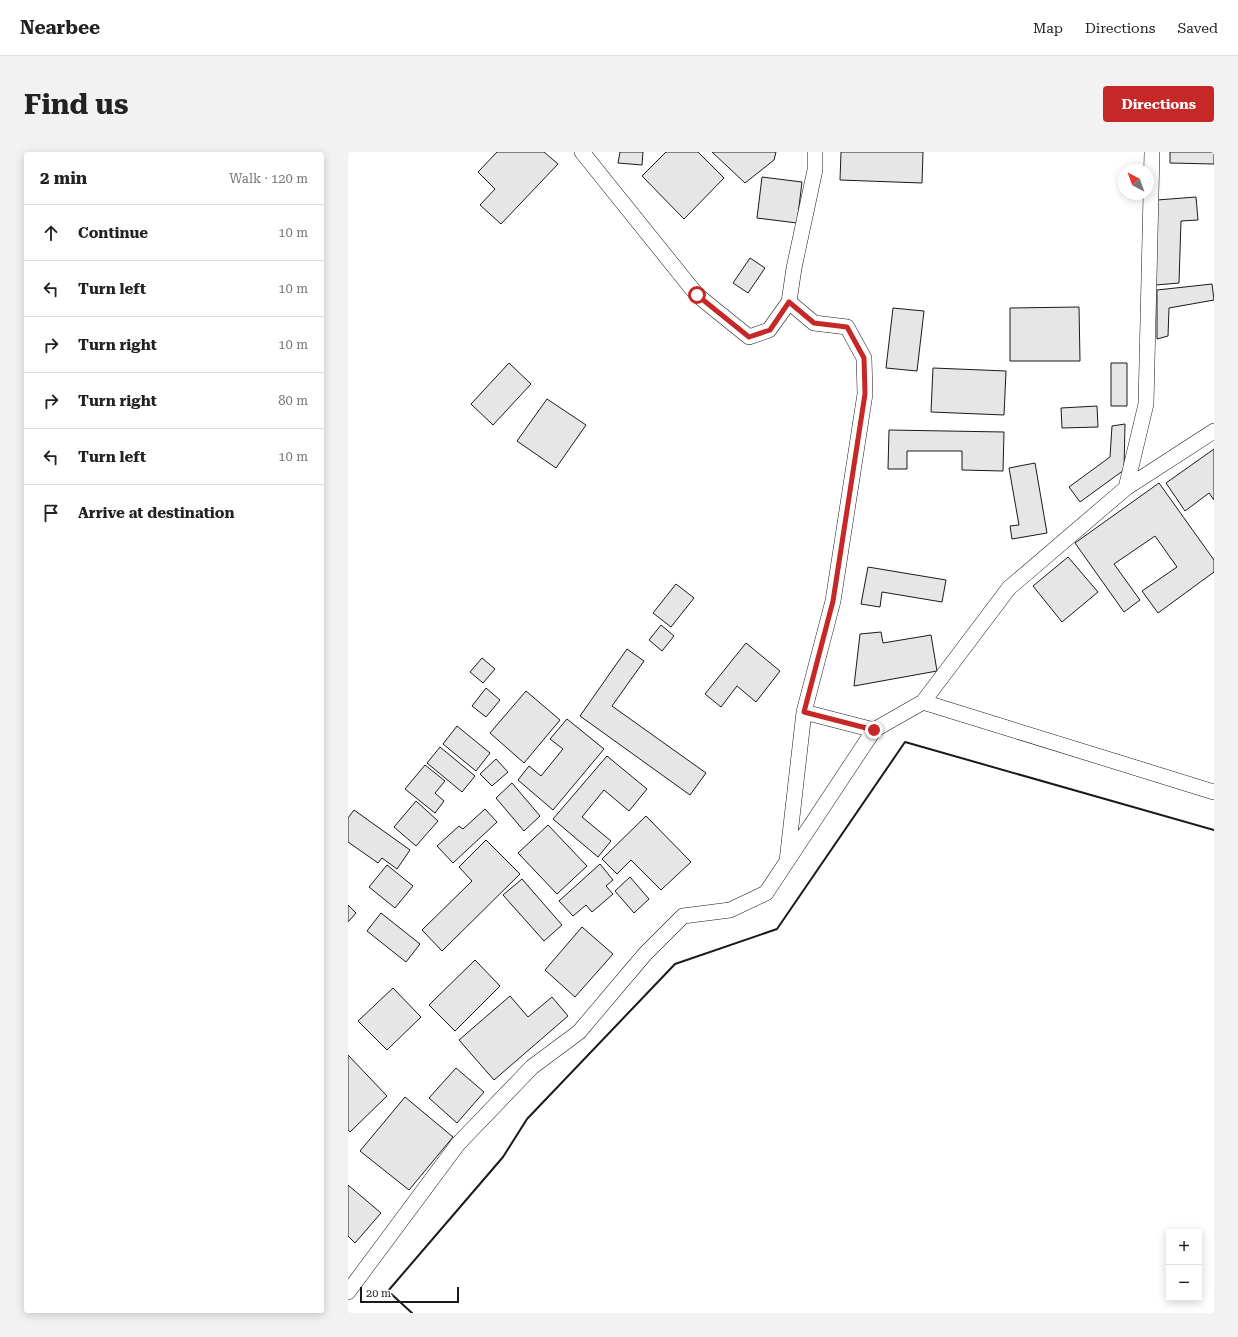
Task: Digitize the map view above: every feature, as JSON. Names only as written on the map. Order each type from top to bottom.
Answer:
[{"type":"lane","points":[[582,152],[697,295],[749,337],[770,330],[789,302],[794,268],[815,170],[816,152]]},
{"type":"lane","points":[[1126,488],[1146,404],[1152,152]]},
{"type":"lane","points":[[787,864],[804,712],[833,601],[865,394],[864,358],[847,327],[814,323],[789,302]]},
{"type":"lane","points":[[348,1292],[458,1144],[532,1067],[579,1032],[644,954],[683,916],[730,910],[766,893],[787,864],[874,730],[923,702],[1009,588],[1126,488],[1214,431]]},
{"type":"lane","points":[[923,702],[1214,792]]},
{"type":"lane","points":[[804,712],[874,730]]},
{"type":"building","points":[[497,152],[544,152],[558,164],[501,224],[480,205],[495,189],[478,172]]},
{"type":"building","points":[[620,152],[643,152],[642,165],[618,163]]},
{"type":"building","points":[[666,152],[698,152],[724,178],[684,219],[642,176]]},
{"type":"building","points":[[712,152],[776,152],[774,160],[745,183]]},
{"type":"building","points":[[841,152],[923,152],[922,183],[840,180]]},
{"type":"building","points":[[1170,152],[1214,152],[1214,164],[1170,163]]},
{"type":"building","points":[[762,177],[802,182],[797,223],[757,218]]},
{"type":"building","points":[[1196,197],[1198,220],[1181,221],[1179,283],[1156,285],[1157,200]]},
{"type":"building","points":[[750,258],[765,268],[748,293],[733,283]]},
{"type":"building","points":[[1212,284],[1214,300],[1169,308],[1168,336],[1157,339],[1157,290]]},
{"type":"building","points":[[1079,307],[1080,361],[1010,361],[1010,308]]},
{"type":"building","points":[[893,308],[924,311],[917,371],[886,368]]},
{"type":"building","points":[[509,363],[531,384],[493,425],[471,404]]},
{"type":"building","points":[[1111,363],[1127,363],[1127,406],[1111,406]]},
{"type":"building","points":[[933,368],[1006,371],[1004,415],[931,412]]},
{"type":"building","points":[[547,399],[586,425],[556,468],[517,441]]},
{"type":"building","points":[[1097,406],[1098,427],[1062,428],[1061,408]]},
{"type":"building","points":[[1125,424],[1124,470],[1080,502],[1069,487],[1110,457],[1112,426]]},
{"type":"building","points":[[889,430],[1004,432],[1003,471],[962,470],[962,451],[907,451],[907,469],[888,469]]},
{"type":"building","points":[[1214,449],[1214,500],[1209,493],[1185,511],[1166,483]]},
{"type":"building","points":[[1035,463],[1047,533],[1012,539],[1010,526],[1019,525],[1009,468]]},
{"type":"building","points":[[1159,483],[1214,560],[1214,572],[1158,613],[1142,591],[1177,567],[1155,536],[1114,564],[1140,600],[1124,612],[1075,543]]},
{"type":"building","points":[[1068,557],[1098,592],[1062,622],[1033,586]]},
{"type":"building","points":[[868,567],[946,580],[942,602],[882,592],[880,607],[861,604]]},
{"type":"building","points":[[676,584],[694,598],[671,627],[653,613]]},
{"type":"building","points":[[661,625],[674,636],[662,651],[649,640]]},
{"type":"building","points":[[881,632],[883,643],[931,635],[937,671],[854,686],[860,634]]},
{"type":"building","points":[[746,643],[780,671],[756,702],[737,686],[721,707],[705,694]]},
{"type":"building","points":[[627,649],[644,661],[612,706],[706,773],[690,795],[580,716]]},
{"type":"building","points":[[482,658],[495,669],[483,683],[470,672]]},
{"type":"building","points":[[486,688],[500,700],[486,717],[472,706]]},
{"type":"building","points":[[526,691],[560,720],[524,763],[490,733]]},
{"type":"building","points":[[567,719],[604,749],[553,810],[518,780],[529,766],[541,776],[563,749],[550,739]]},
{"type":"building","points":[[457,726],[490,753],[476,771],[443,744]]},
{"type":"building","points":[[440,747],[475,776],[462,792],[427,763]]},
{"type":"building","points":[[607,756],[647,789],[629,811],[604,790],[582,817],[611,841],[598,857],[553,819]]},
{"type":"building","points":[[496,759],[508,772],[492,786],[480,774]]},
{"type":"building","points":[[425,765],[445,781],[435,793],[444,801],[435,813],[405,789]]},
{"type":"building","points":[[512,783],[540,816],[524,831],[496,798]]},
{"type":"building","points":[[416,801],[438,821],[416,846],[394,827]]},
{"type":"building","points":[[485,809],[497,822],[453,863],[437,846],[459,826],[463,829]]},
{"type":"building","points":[[354,810],[410,850],[397,869],[382,858],[378,863],[348,842],[348,818]]},
{"type":"building","points":[[646,816],[691,862],[661,890],[631,860],[617,874],[602,859]]},
{"type":"building","points":[[548,825],[587,866],[557,894],[518,853]]},
{"type":"building","points":[[486,840],[520,874],[442,951],[422,930],[472,881],[459,867]]},
{"type":"building","points":[[600,864],[613,880],[606,886],[613,894],[592,912],[586,905],[573,916],[559,901]]},
{"type":"building","points":[[387,865],[413,886],[395,908],[369,887]]},
{"type":"building","points":[[630,877],[649,899],[634,913],[615,891]]},
{"type":"building","points":[[522,879],[562,925],[544,941],[503,895]]},
{"type":"building","points":[[348,905],[356,913],[348,922]]},
{"type":"building","points":[[381,913],[420,944],[406,962],[367,931]]},
{"type":"building","points":[[582,927],[613,954],[575,997],[545,970]]},
{"type":"building","points":[[475,960],[500,986],[455,1031],[429,1005]]},
{"type":"building","points":[[393,988],[421,1017],[387,1050],[358,1021]]},
{"type":"building","points":[[510,996],[528,1017],[552,997],[568,1016],[494,1080],[459,1040]]},
{"type":"building","points":[[348,1055],[387,1096],[350,1132],[348,1130]]},
{"type":"building","points":[[456,1068],[484,1092],[457,1123],[429,1098]]},
{"type":"building","points":[[405,1097],[453,1137],[409,1190],[360,1151]]},
{"type":"building","points":[[348,1185],[381,1213],[355,1243],[348,1236]]},
{"type":"wall","points":[[412,1313],[388,1291],[503,1157],[527,1119],[675,964],[777,929],[905,742],[1214,830]]},
{"type":"route","points":[[697,295],[749,337],[770,330],[789,302],[814,323],[847,327],[864,358],[865,394],[833,601],[804,712],[874,730]]}]
